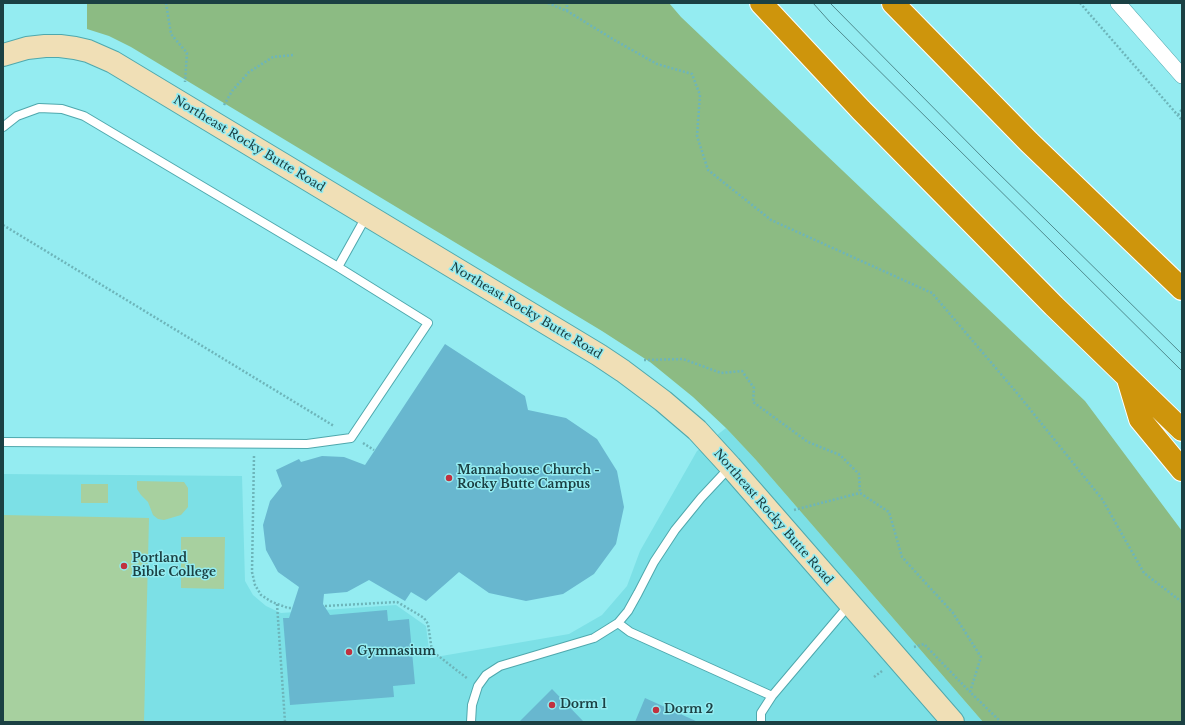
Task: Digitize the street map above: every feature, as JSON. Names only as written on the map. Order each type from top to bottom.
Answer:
[{"type":"highway","points":[[761,3],[861,110],[1054,306],[1182,430]]},
{"type":"highway","points":[[892,3],[1029,142],[1182,289]]},
{"type":"highway","points":[[1127,378],[1140,419],[1182,470]]},
{"type":"street","points":[[1118,3],[1182,76]]},
{"type":"street","name":"Northeast Rocky Butte Road","points":[[3,55],[27,48],[45,46],[75,48],[88,51],[113,62],[592,350],[623,371],[663,401],[697,430],[953,722]]},
{"type":"lane","points":[[3,127],[17,116],[39,108],[62,108],[84,116],[338,267],[428,323],[351,438],[307,444],[3,442]]},
{"type":"lane","points":[[338,267],[367,215]]},
{"type":"lane","points":[[471,722],[472,705],[478,686],[486,675],[500,666],[594,638],[618,623],[628,611],[654,562],[675,530],[730,466]]},
{"type":"lane","points":[[761,722],[761,713],[772,696],[849,604]]},
{"type":"lane","points":[[618,623],[630,632],[772,696]]},
{"type":"path","points":[[166,3],[171,34],[187,53],[186,80],[178,101]]},
{"type":"path","points":[[548,3],[567,10],[616,41],[657,64],[692,74],[700,95],[697,136],[708,170],[771,220],[932,293],[1017,393],[1102,499],[1144,573],[1182,602]]},
{"type":"path","points":[[567,3],[567,10]]},
{"type":"path","points":[[1080,3],[1182,120]]},
{"type":"path","points":[[215,123],[232,91],[249,72],[273,58],[294,55]]},
{"type":"path","points":[[1178,115],[1182,109]]},
{"type":"path","points":[[3,225],[374,450]]},
{"type":"path","points":[[623,371],[636,361],[683,359],[721,373],[742,371],[754,388],[753,402],[808,442],[840,455],[859,474],[860,493]]},
{"type":"path","points":[[254,444],[252,572],[255,585],[261,595],[277,604],[292,608]]},
{"type":"path","points":[[772,515],[860,493],[889,512],[902,557],[953,613],[981,657],[970,692],[1001,722]]},
{"type":"path","points":[[325,606],[397,602],[424,618],[428,624],[432,651],[478,686]]},
{"type":"path","points":[[277,604],[286,722]]},
{"type":"shaded area","name":"Portland Bible College","points":[[726,428],[756,460],[983,722],[3,722],[3,474],[242,476],[245,581],[253,595],[266,606],[281,613],[396,605],[426,626],[430,658],[569,634],[602,615],[627,586],[640,551],[697,451]]},
{"type":"green space","points":[[87,3],[669,3],[681,17],[1085,401],[1182,531],[1182,722],[983,722],[756,460],[726,428],[693,397],[650,362],[602,331],[131,47],[109,36],[87,29]]},
{"type":"green space","points":[[137,481],[184,482],[188,488],[188,507],[181,515],[164,520],[158,519],[153,515],[148,502],[137,489]]},
{"type":"green space","points":[[81,484],[108,484],[108,503],[81,503]]},
{"type":"green space","points":[[3,515],[149,518],[144,722],[3,722]]},
{"type":"green space","points":[[181,537],[225,537],[224,589],[181,588]]},
{"type":"building","name":"Mannahouse Church - Rocky Butte Campus","points":[[445,344],[525,396],[528,410],[566,418],[597,439],[617,471],[624,507],[616,544],[594,574],[563,594],[526,601],[489,593],[459,572],[426,601],[411,592],[405,601],[369,580],[347,592],[324,594],[323,604],[330,615],[387,610],[388,621],[409,619],[415,684],[393,686],[394,697],[290,705],[283,618],[289,618],[299,587],[278,572],[266,550],[263,525],[270,501],[282,486],[276,470],[299,459],[301,462],[322,456],[344,457],[365,465]]},
{"type":"building","name":"Dorm 1","points":[[552,689],[583,721],[582,722],[519,722]]},
{"type":"building","name":"Dorm 2","points":[[645,698],[698,722],[635,722]]},
{"type":"tram line","points":[[813,3],[830,22],[1182,371]]},
{"type":"tram line","points":[[830,3],[989,164],[1182,354]]},
{"type":"place","name":"Mannahouse Church - Rocky Butte Campus","points":[[449,478]]},
{"type":"place","name":"Portland Bible College","points":[[124,566]]},
{"type":"place","name":"Gymnasium","points":[[349,652]]},
{"type":"place","name":"Dorm 1","points":[[552,705]]},
{"type":"place","name":"Dorm 2","points":[[656,710]]}]
